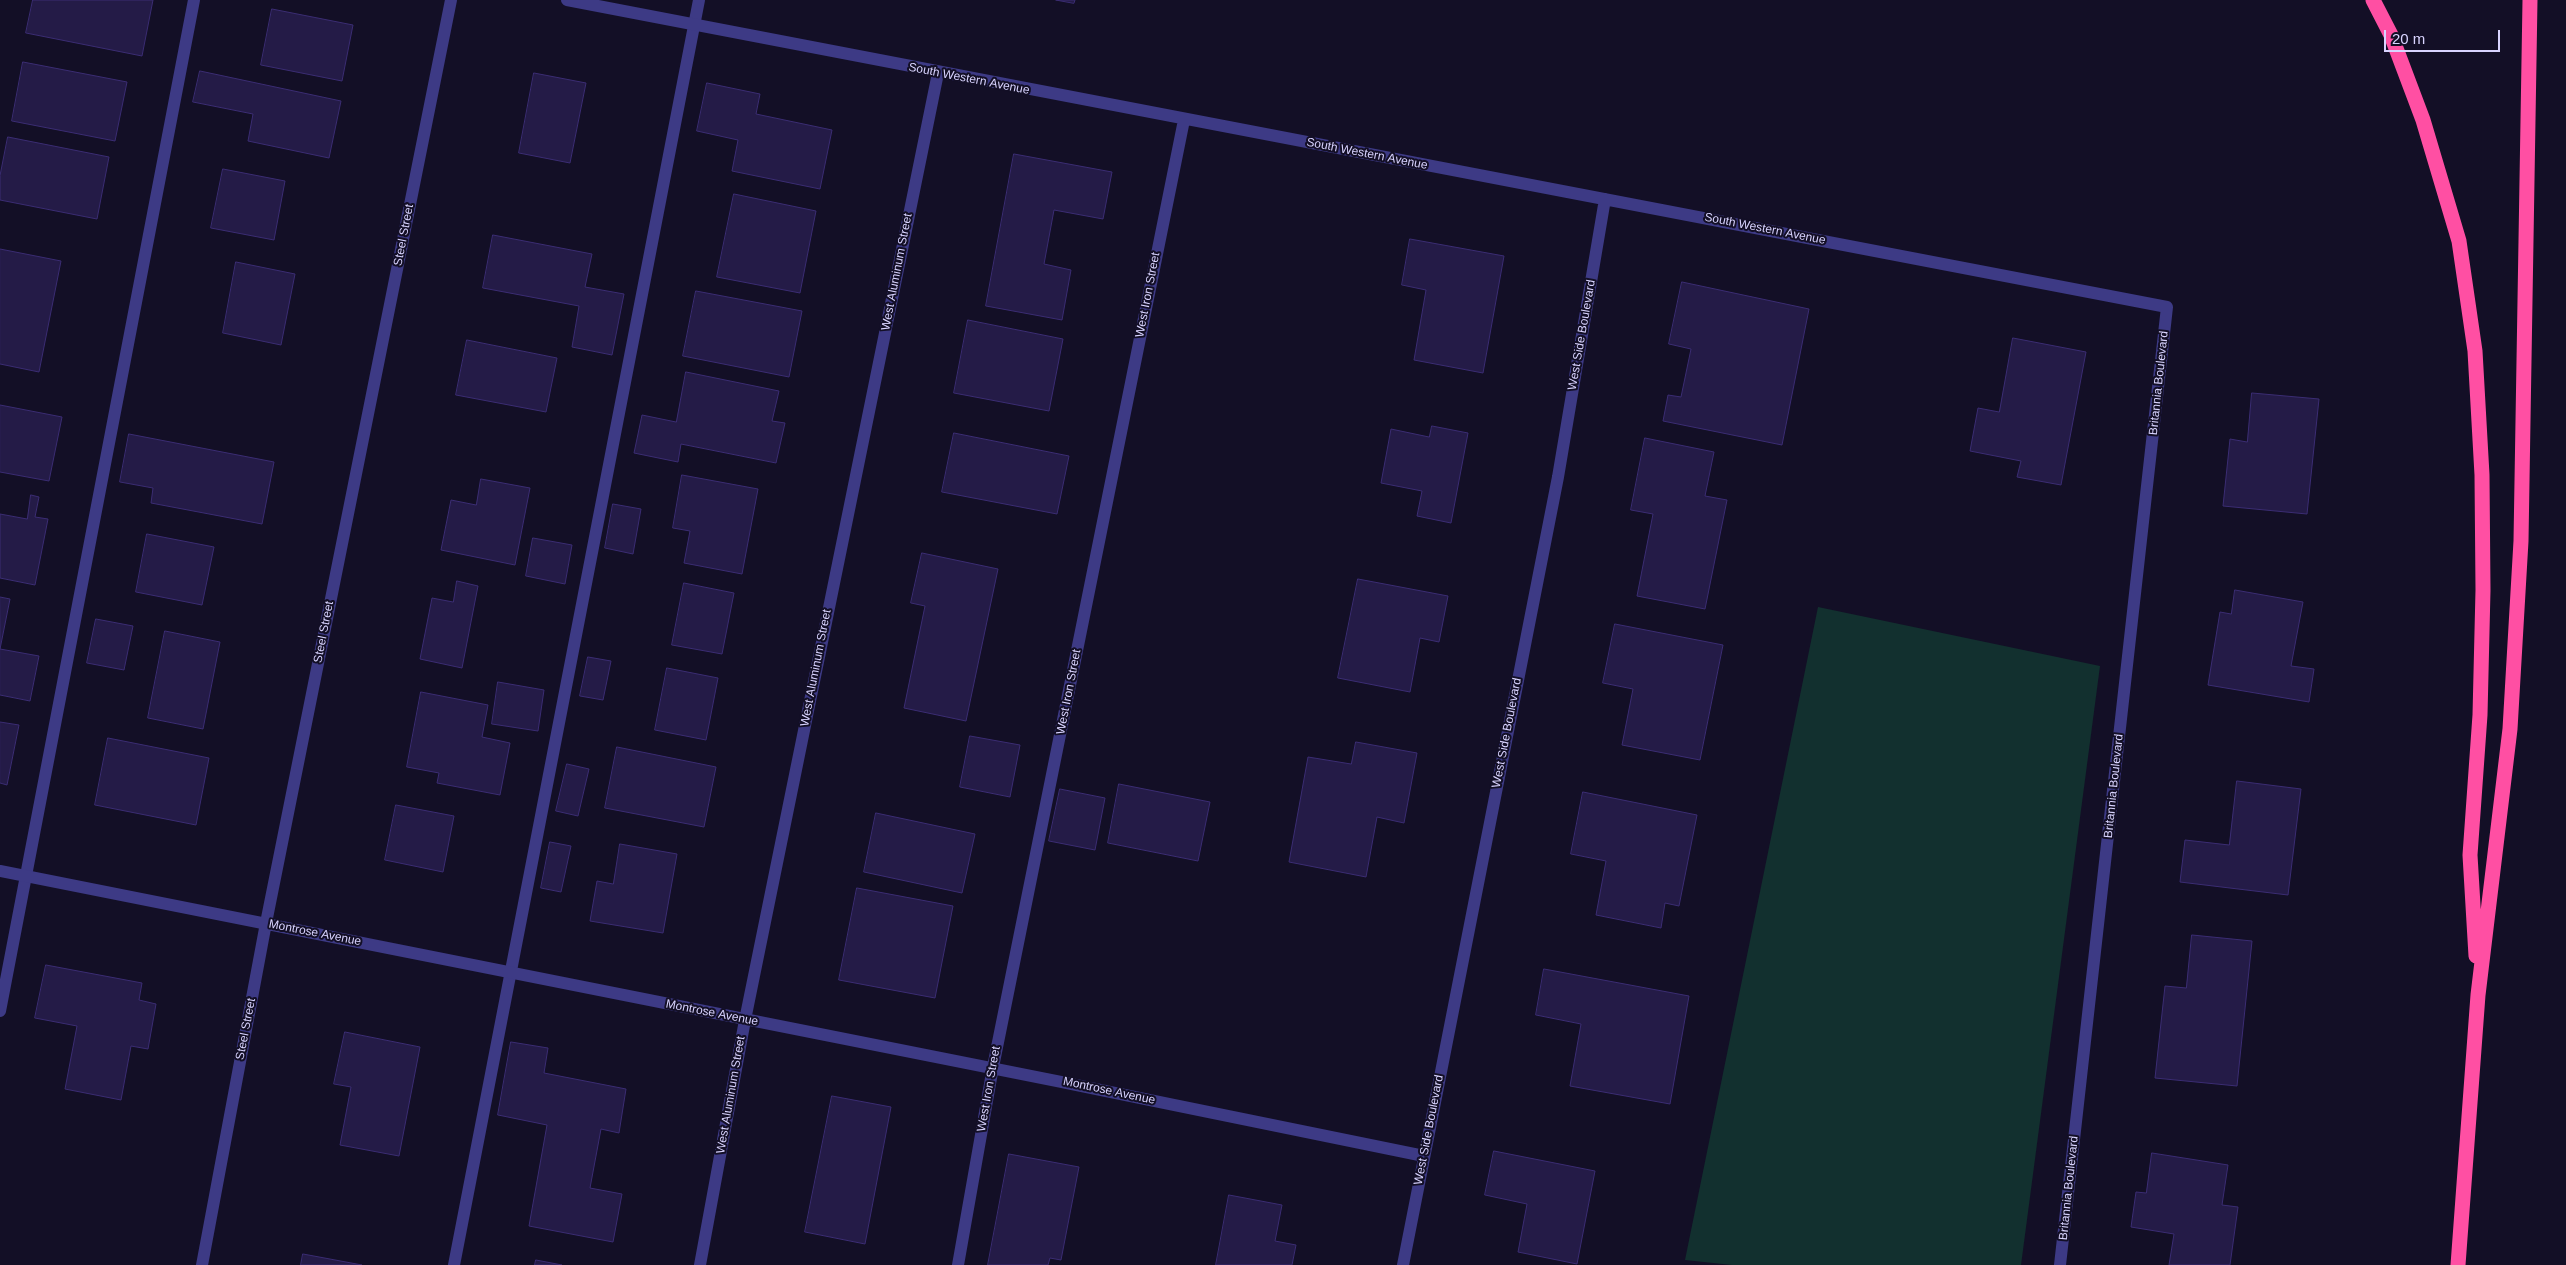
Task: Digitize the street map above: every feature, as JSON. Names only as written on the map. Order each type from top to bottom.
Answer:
[{"type":"highway","points":[[2373,0],[2392,35],[2432,148],[2459,241],[2476,351],[2482,475],[2483,590],[2480,715],[2470,855],[2478,994]]},
{"type":"highway","points":[[2458,1265],[2478,994],[2510,730],[2521,541],[2530,0]]},
{"type":"street","points":[[0,1011],[194,0]]},
{"type":"street","name":"Steel Street","points":[[202,1265],[266,924],[450,0]]},
{"type":"street","name":"South Western Avenue","points":[[567,0],[938,73],[2168,307]]},
{"type":"street","points":[[454,1265],[509,972],[699,0]]},
{"type":"street","name":"West Aluminum Street","points":[[700,1265],[745,1020],[938,73]]},
{"type":"street","name":"West Iron Street","points":[[958,1265],[993,1067],[1184,120]]},
{"type":"street","name":"West Side Boulevard","points":[[1403,1265],[1558,477],[1605,199]]},
{"type":"street","name":"Britannia Boulevard","points":[[2060,1265],[2168,307]]},
{"type":"street","name":"Montrose Avenue","points":[[0,871],[745,1020],[993,1067],[1424,1156]]},
{"type":"green space","points":[[1818,607],[2100,666],[2021,1265],[1732,1265],[1685,1260]]},
{"type":"building","points":[[33,0],[153,0],[142,56],[26,33]]},
{"type":"building","points":[[1056,0],[1075,0],[1074,3]]},
{"type":"building","points":[[272,9],[353,25],[342,81],[261,65]]},
{"type":"building","points":[[23,62],[127,82],[115,141],[12,121]]},
{"type":"building","points":[[200,71],[341,101],[329,158],[248,141],[253,114],[193,102]]},
{"type":"building","points":[[534,73],[586,83],[570,163],[519,153]]},
{"type":"building","points":[[707,83],[760,94],[756,114],[832,130],[820,189],[732,171],[738,140],[697,131]]},
{"type":"building","points":[[8,137],[109,157],[97,219],[0,200],[0,176]]},
{"type":"building","points":[[1014,154],[1112,172],[1103,219],[1054,210],[1044,264],[1071,270],[1062,320],[986,306]]},
{"type":"building","points":[[223,169],[285,181],[274,240],[211,228]]},
{"type":"building","points":[[734,194],[816,211],[800,293],[717,277]]},
{"type":"building","points":[[493,235],[592,254],[585,287],[624,294],[612,355],[572,347],[579,306],[483,288]]},
{"type":"building","points":[[1410,239],[1504,256],[1483,373],[1414,360],[1426,290],[1402,285]]},
{"type":"building","points":[[0,249],[61,261],[39,372],[0,364]]},
{"type":"building","points":[[236,262],[295,274],[281,345],[223,333]]},
{"type":"building","points":[[1682,282],[1809,309],[1782,445],[1663,421],[1668,395],[1681,397],[1691,349],[1669,344]]},
{"type":"building","points":[[696,291],[802,311],[789,377],[683,356]]},
{"type":"building","points":[[968,320],[1063,339],[1049,411],[954,393]]},
{"type":"building","points":[[2013,338],[2086,352],[2061,485],[2017,477],[2021,461],[1970,451],[1978,408],[1999,412]]},
{"type":"building","points":[[467,340],[557,358],[546,412],[456,395]]},
{"type":"building","points":[[686,372],[779,391],[772,421],[785,423],[776,463],[681,444],[678,462],[634,453],[642,415],[676,422]]},
{"type":"building","points":[[2252,393],[2319,399],[2307,514],[2223,506],[2230,439],[2247,442]]},
{"type":"building","points":[[0,405],[62,417],[49,481],[0,472]]},
{"type":"building","points":[[1432,426],[1468,433],[1451,523],[1417,516],[1422,491],[1381,483],[1391,429],[1429,437]]},
{"type":"building","points":[[954,433],[1069,456],[1057,514],[942,492]]},
{"type":"building","points":[[129,434],[274,462],[262,524],[151,503],[153,488],[120,482]]},
{"type":"building","points":[[1645,438],[1714,452],[1705,496],[1727,500],[1705,609],[1637,596],[1653,514],[1631,510]]},
{"type":"building","points":[[682,475],[758,489],[742,574],[684,563],[690,531],[673,528]]},
{"type":"building","points":[[481,479],[530,488],[515,565],[441,550],[451,500],[476,505]]},
{"type":"building","points":[[31,495],[39,497],[35,517],[48,519],[35,585],[0,578],[0,514],[27,519]]},
{"type":"building","points":[[613,504],[641,509],[633,554],[605,548]]},
{"type":"building","points":[[147,534],[214,547],[202,605],[136,592]]},
{"type":"building","points":[[533,538],[572,545],[565,584],[526,576]]},
{"type":"building","points":[[922,553],[998,569],[966,721],[904,708],[925,606],[911,603]]},
{"type":"building","points":[[1358,579],[1448,596],[1439,642],[1420,638],[1410,692],[1338,678]]},
{"type":"building","points":[[457,581],[478,586],[462,668],[420,659],[432,598],[453,602]]},
{"type":"building","points":[[684,583],[734,593],[722,654],[672,645]]},
{"type":"building","points":[[2235,590],[2303,602],[2291,666],[2314,669],[2309,702],[2208,685],[2220,612],[2231,614]]},
{"type":"building","points":[[0,597],[10,599],[0,649]]},
{"type":"building","points":[[96,619],[133,626],[124,670],[87,663]]},
{"type":"building","points":[[1615,624],[1723,645],[1700,760],[1622,745],[1633,689],[1603,683]]},
{"type":"building","points":[[165,631],[220,642],[203,729],[148,718]]},
{"type":"building","points":[[0,649],[39,656],[30,701],[0,695]]},
{"type":"building","points":[[588,657],[611,661],[603,700],[580,696]]},
{"type":"building","points":[[667,668],[718,678],[706,740],[655,730]]},
{"type":"building","points":[[498,682],[544,690],[538,731],[492,724]]},
{"type":"building","points":[[421,692],[488,705],[482,737],[510,743],[500,795],[437,783],[439,773],[407,767]]},
{"type":"building","points":[[0,722],[19,725],[7,785],[0,783]]},
{"type":"building","points":[[970,736],[1020,745],[1010,797],[960,787]]},
{"type":"building","points":[[108,738],[209,758],[196,825],[95,805]]},
{"type":"building","points":[[1356,742],[1417,753],[1404,823],[1377,817],[1366,877],[1289,862],[1308,757],[1351,764]]},
{"type":"building","points":[[617,747],[716,767],[704,827],[605,808]]},
{"type":"building","points":[[567,764],[589,769],[578,816],[556,811]]},
{"type":"building","points":[[2237,781],[2301,789],[2288,895],[2180,882],[2185,840],[2229,845]]},
{"type":"building","points":[[1119,784],[1210,802],[1198,861],[1108,843]]},
{"type":"building","points":[[1060,789],[1105,798],[1095,850],[1049,841]]},
{"type":"building","points":[[1583,792],[1697,815],[1679,906],[1665,903],[1661,928],[1596,915],[1606,861],[1571,854]]},
{"type":"building","points":[[396,805],[454,816],[443,872],[385,860]]},
{"type":"building","points":[[876,813],[975,834],[962,893],[864,872]]},
{"type":"building","points":[[550,842],[571,846],[561,892],[541,888]]},
{"type":"building","points":[[620,844],[677,854],[663,933],[590,921],[597,881],[613,884]]},
{"type":"building","points":[[857,888],[953,906],[935,998],[839,980]]},
{"type":"building","points":[[2192,935],[2252,941],[2237,1086],[2155,1078],[2165,986],[2186,988]]},
{"type":"building","points":[[46,965],[142,983],[139,1000],[156,1004],[148,1049],[131,1046],[121,1100],[65,1089],[77,1026],[35,1018]]},
{"type":"building","points":[[1544,969],[1689,996],[1670,1104],[1570,1086],[1581,1024],[1536,1015]]},
{"type":"building","points":[[345,1032],[420,1047],[399,1156],[340,1145],[351,1087],[334,1084]]},
{"type":"building","points":[[511,1042],[548,1048],[544,1073],[626,1089],[619,1133],[601,1129],[590,1188],[622,1194],[613,1242],[529,1226],[547,1125],[498,1115]]},
{"type":"building","points":[[832,1096],[891,1107],[865,1244],[805,1232]]},
{"type":"building","points":[[1494,1151],[1595,1171],[1577,1264],[1518,1252],[1527,1204],[1485,1195]]},
{"type":"building","points":[[2152,1153],[2228,1165],[2222,1205],[2238,1207],[2230,1265],[2169,1265],[2174,1234],[2131,1227],[2136,1192],[2146,1193]]},
{"type":"building","points":[[1009,1154],[1079,1167],[1061,1260],[1050,1258],[1048,1265],[988,1265]]},
{"type":"building","points":[[1229,1195],[1282,1205],[1275,1241],[1296,1245],[1292,1265],[1216,1265]]},
{"type":"building","points":[[303,1254],[362,1265],[301,1265]]},
{"type":"building","points":[[536,1260],[562,1265],[535,1265]]}]
